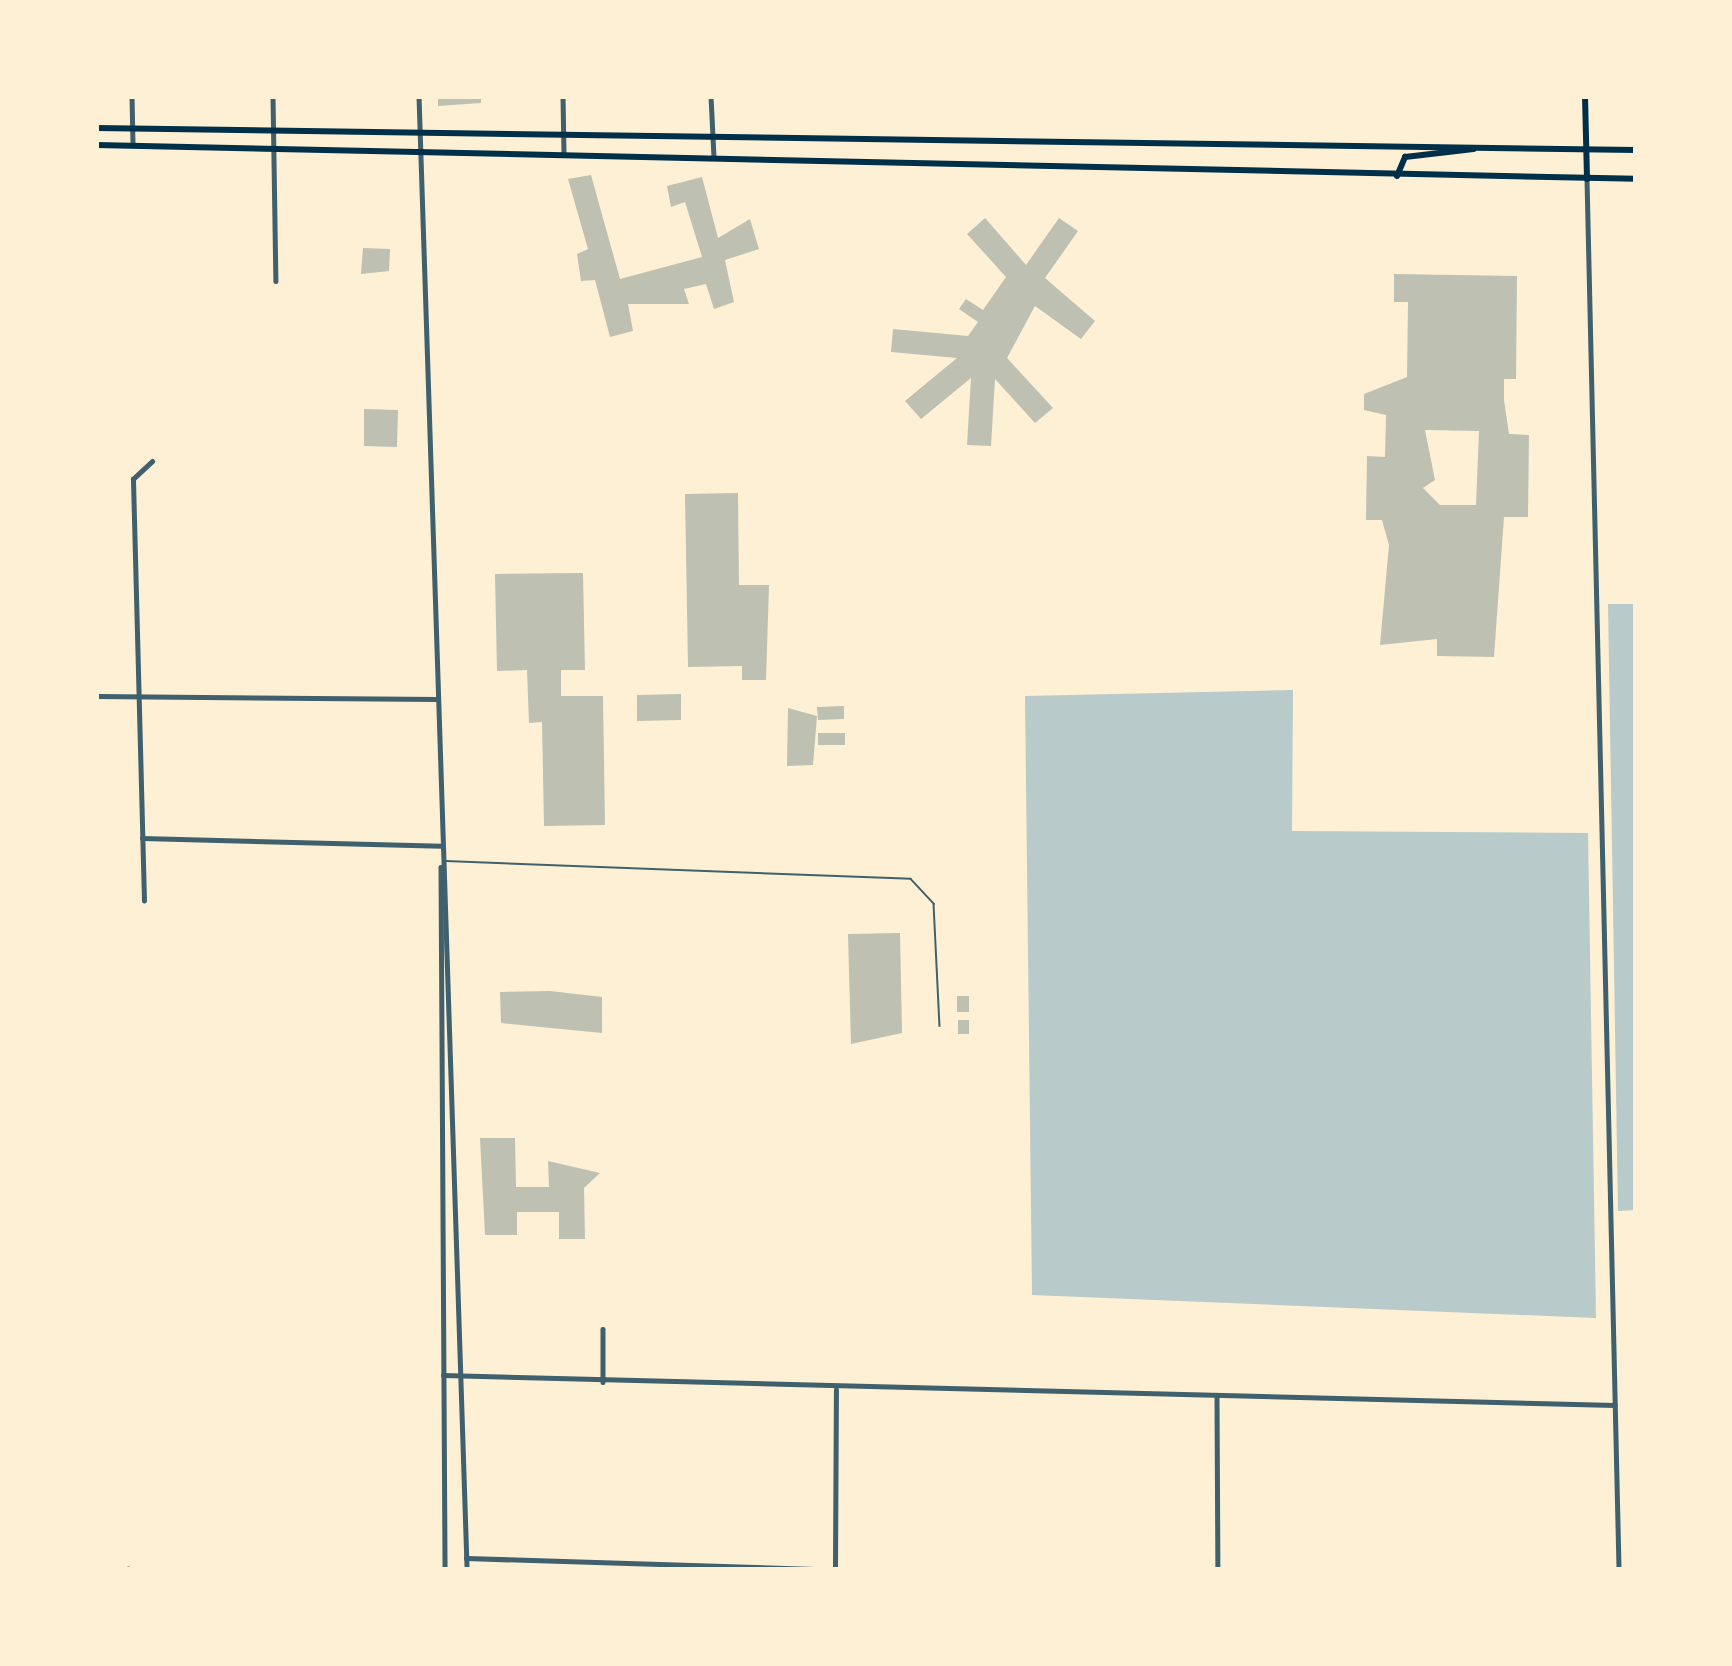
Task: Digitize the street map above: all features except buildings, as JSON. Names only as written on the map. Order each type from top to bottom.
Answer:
[{"type":"main road","points":[[1585,96],[1587,179]]},
{"type":"main road","points":[[96,128],[273,126],[420,134],[1636,150]]},
{"type":"main road","points":[[779,138],[779,158]]},
{"type":"main road","points":[[96,145],[1636,179]]},
{"type":"main road","points":[[1397,176],[1405,157],[1477,148]]},
{"type":"street","points":[[132,96],[133,145]]},
{"type":"street","points":[[273,96],[276,281]]},
{"type":"street","points":[[418,96],[466,1570]]},
{"type":"street","points":[[563,96],[564,154]]},
{"type":"street","points":[[711,96],[714,157]]},
{"type":"street","points":[[1587,179],[1619,1570]]},
{"type":"street","points":[[144,901],[133,478],[152,461]]},
{"type":"street","points":[[96,695],[437,699]]},
{"type":"street","points":[[142,838],[441,846]]},
{"type":"street","points":[[442,861],[434,1002],[445,1570]]},
{"type":"street","points":[[603,1329],[603,1382]]},
{"type":"street","points":[[443,1375],[836,1390],[1615,1406]]},
{"type":"street","points":[[466,1558],[837,1569],[836,1390]]},
{"type":"street","points":[[1217,1398],[1218,1570]]},
{"type":"street","points":[[1012,1570],[1047,1570]]},
{"type":"lane","points":[[442,861],[891,873],[934,904],[940,1026]]},
{"type":"shaded area","points":[[1608,604],[1636,604],[1636,1210],[1618,1211]]},
{"type":"shaded area","points":[[1293,690],[1292,831],[1588,833],[1596,1318],[1032,1295],[1025,696]]}]
